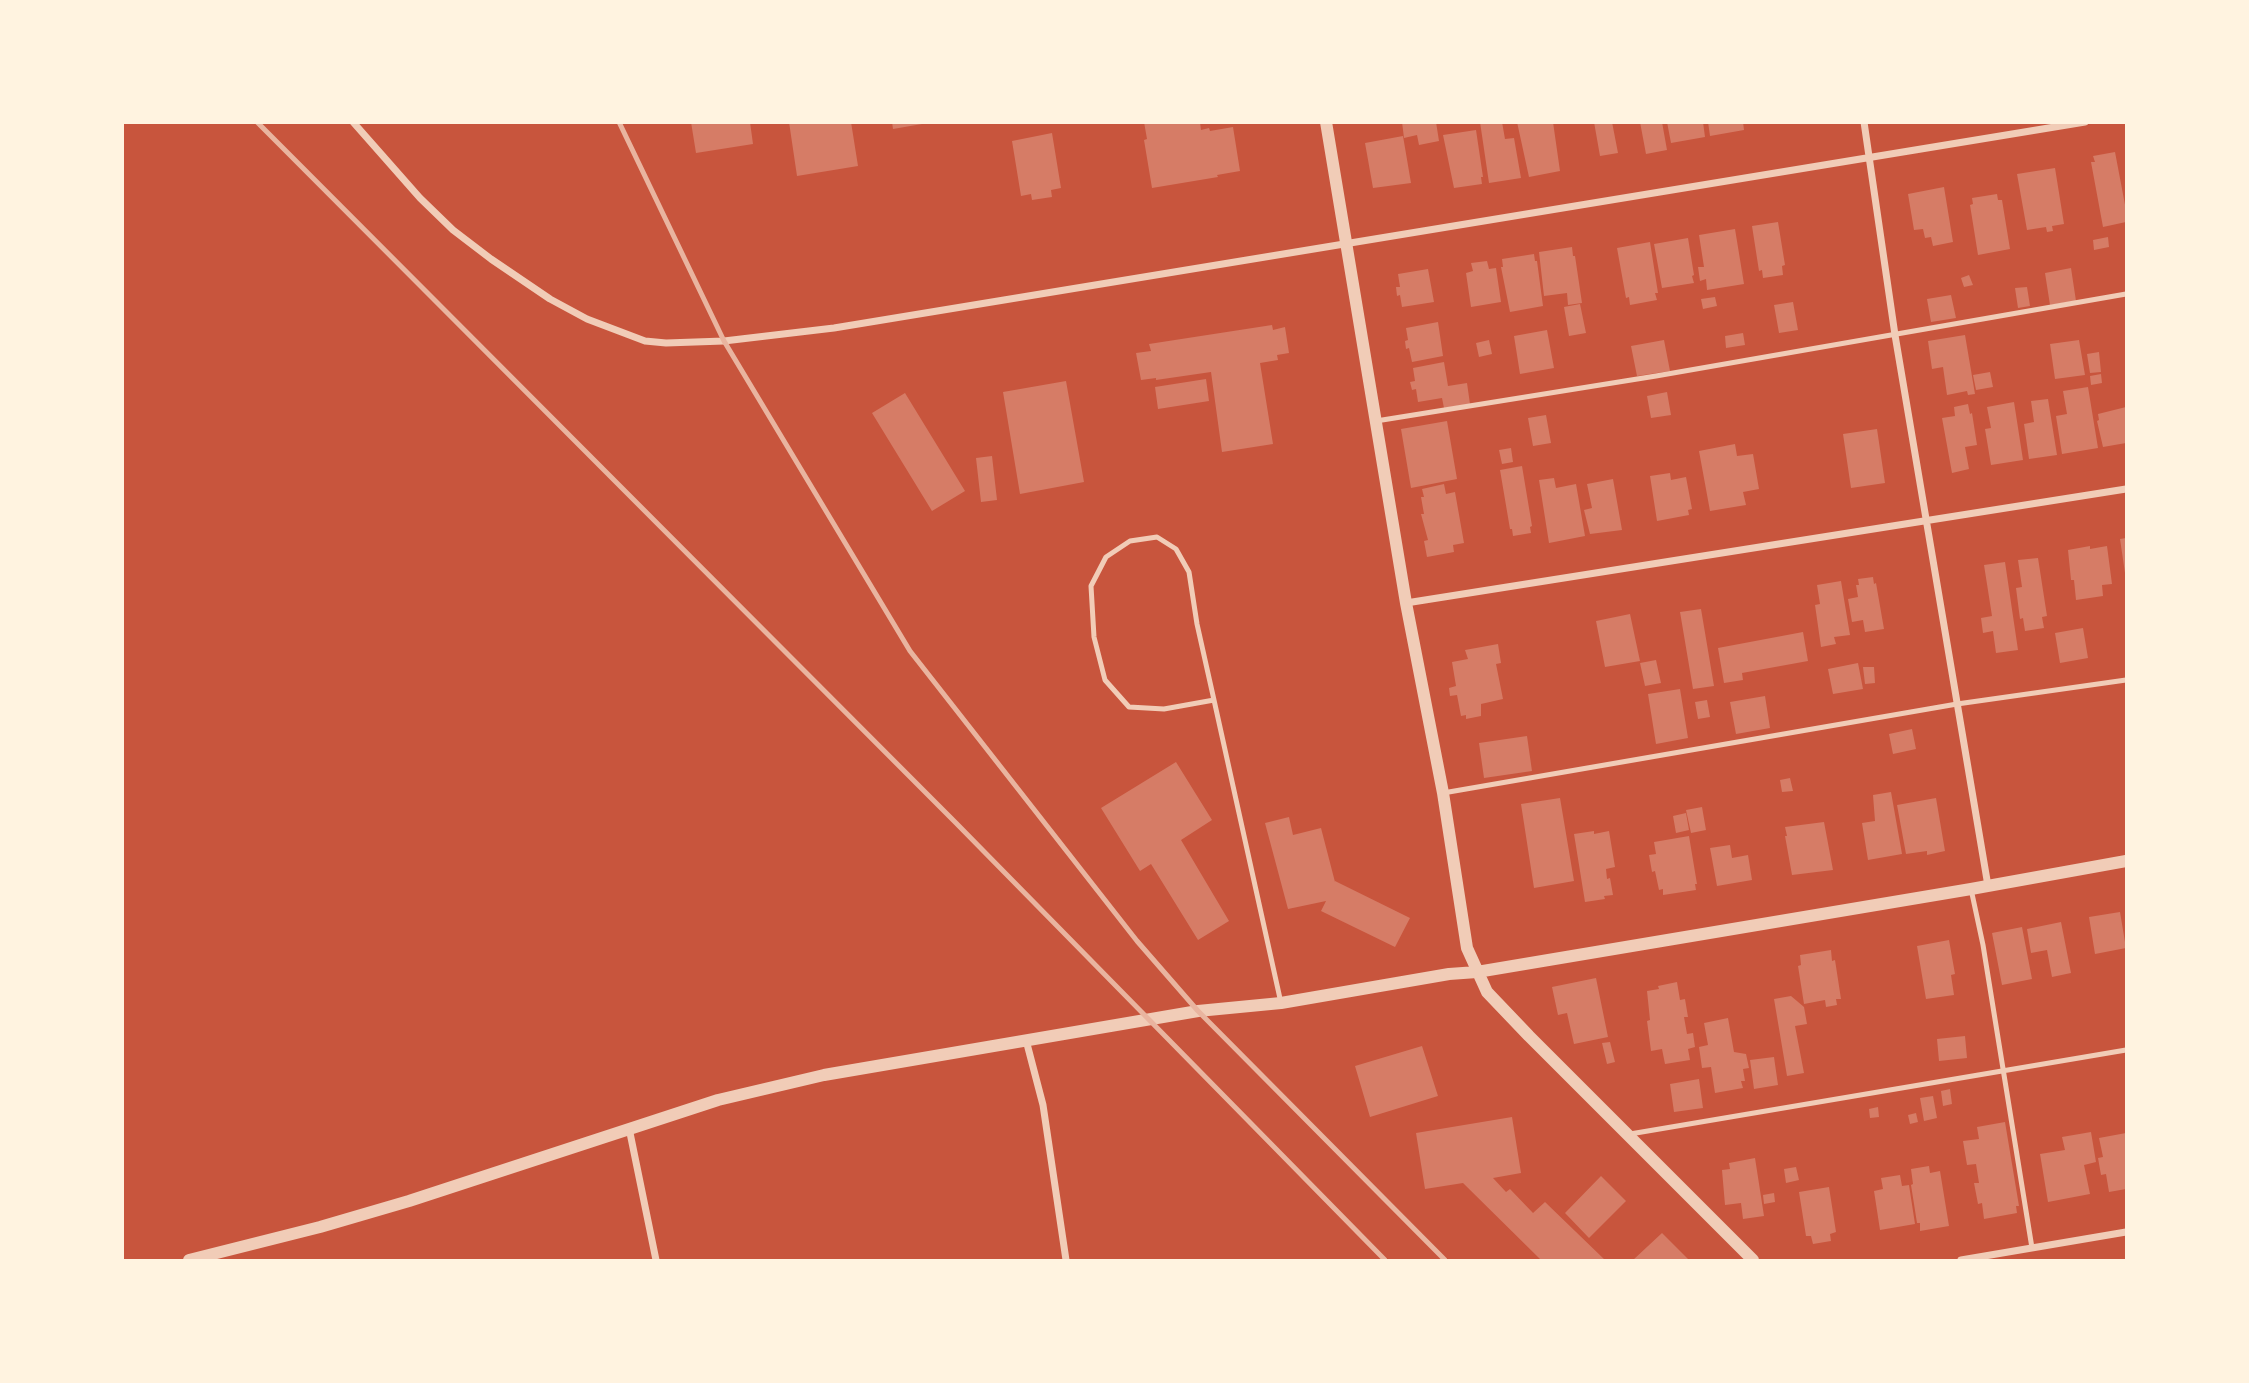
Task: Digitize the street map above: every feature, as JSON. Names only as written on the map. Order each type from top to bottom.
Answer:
[{"type":"street","points":[[353,122],[428,206],[453,230],[491,259],[550,299],[587,319],[645,341],[666,343],[716,341],[834,328],[2085,122]]},
{"type":"street","points":[[1326,122],[1406,603],[1443,793],[1466,948],[1487,992],[1753,1261]]},
{"type":"street","points":[[1864,122],[1895,335],[1988,886]]},
{"type":"street","points":[[1406,603],[2126,489]]},
{"type":"street","points":[[189,1261],[409,1201],[718,1100],[824,1075],[1198,1011],[1281,1003],[1449,974],[1477,972],[1972,889],[2126,860]]},
{"type":"street","points":[[1026,1040],[1043,1105],[1066,1261]]},
{"type":"street","points":[[629,1128],[656,1261]]},
{"type":"street","points":[[1961,1261],[2126,1232]]},
{"type":"lane","points":[[1376,421],[1657,376],[2126,294]]},
{"type":"lane","points":[[1214,700],[1164,709],[1129,707],[1105,680],[1094,637],[1091,586],[1106,557],[1130,541],[1157,537],[1176,549],[1189,572],[1197,624],[1214,700],[1281,1003]]},
{"type":"lane","points":[[1443,793],[1957,704],[2126,680]]},
{"type":"lane","points":[[1972,889],[2032,1248]]},
{"type":"lane","points":[[1627,1134],[2126,1050]]},
{"type":"building","points":[[691,122],[750,122],[753,144],[696,153]]},
{"type":"building","points":[[789,122],[851,122],[858,166],[797,176]]},
{"type":"building","points":[[892,122],[921,122],[922,124],[893,129]]},
{"type":"building","points":[[1144,122],[1200,122],[1201,130],[1209,128],[1210,131],[1233,127],[1240,171],[1152,188],[1144,140],[1147,139]]},
{"type":"building","points":[[1402,122],[1436,122],[1439,141],[1419,145],[1417,135],[1404,138]]},
{"type":"building","points":[[1480,122],[1502,122],[1505,139],[1514,138],[1521,178],[1489,183]]},
{"type":"building","points":[[1517,122],[1553,122],[1560,171],[1529,177]]},
{"type":"building","points":[[1594,122],[1612,122],[1618,153],[1600,156]]},
{"type":"building","points":[[1640,122],[1662,122],[1667,150],[1646,154]]},
{"type":"building","points":[[1667,122],[1703,122],[1705,137],[1671,143]]},
{"type":"building","points":[[1708,122],[1743,122],[1744,130],[1710,136]]},
{"type":"building","points":[[1476,130],[1482,184],[1454,188],[1443,135]]},
{"type":"building","points":[[1052,133],[1061,188],[1051,190],[1052,197],[1032,200],[1031,194],[1021,196],[1012,141]]},
{"type":"building","points":[[1403,136],[1411,183],[1373,188],[1365,143]]},
{"type":"building","points":[[2115,152],[2126,222],[2103,227],[2091,162],[2095,162],[2093,156]]},
{"type":"building","points":[[2055,168],[2064,224],[2052,226],[2053,231],[2047,232],[2046,227],[2027,230],[2017,174]]},
{"type":"building","points":[[1944,187],[1953,242],[1933,246],[1931,237],[1925,238],[1923,229],[1914,230],[1908,194]]},
{"type":"building","points":[[1997,194],[1998,200],[2002,200],[2010,249],[1978,255],[1970,205],[1973,204],[1972,198]]},
{"type":"building","points":[[1778,222],[1785,265],[1782,266],[1783,275],[1763,278],[1762,270],[1759,271],[1752,226]]},
{"type":"building","points":[[1735,229],[1744,284],[1707,290],[1706,279],[1700,281],[1698,267],[1704,267],[1699,235]]},
{"type":"building","points":[[2108,237],[2109,247],[2094,250],[2093,240]]},
{"type":"building","points":[[1688,238],[1694,283],[1662,288],[1654,244]]},
{"type":"building","points":[[1650,242],[1657,300],[1630,305],[1629,297],[1626,298],[1617,248]]},
{"type":"building","points":[[1572,247],[1582,303],[1568,305],[1567,293],[1544,296],[1539,252]]},
{"type":"building","points":[[1534,254],[1543,306],[1510,312],[1501,267],[1502,259]]},
{"type":"building","points":[[1487,261],[1489,269],[1496,268],[1501,302],[1471,307],[1466,273],[1473,271],[1471,263]]},
{"type":"building","points":[[2071,268],[2076,301],[2050,305],[2045,273]]},
{"type":"building","points":[[1428,269],[1434,302],[1402,307],[1400,295],[1397,296],[1396,287],[1400,287],[1398,274]]},
{"type":"building","points":[[1969,275],[1973,285],[1964,287],[1961,278]]},
{"type":"building","points":[[2027,287],[2030,306],[2018,308],[2015,288]]},
{"type":"building","points":[[1951,295],[1956,318],[1931,322],[1927,299]]},
{"type":"building","points":[[1715,297],[1717,306],[1703,309],[1701,299]]},
{"type":"building","points":[[1793,302],[1798,330],[1779,333],[1774,305]]},
{"type":"building","points":[[1580,304],[1586,333],[1569,336],[1564,307]]},
{"type":"building","points":[[1438,322],[1443,356],[1412,362],[1409,348],[1406,349],[1406,328]]},
{"type":"building","points":[[1272,325],[1273,330],[1285,327],[1289,353],[1277,355],[1278,360],[1260,363],[1273,444],[1222,452],[1211,372],[1141,380],[1136,353],[1151,351],[1149,344]]},
{"type":"building","points":[[1547,330],[1554,368],[1520,374],[1514,336]]},
{"type":"building","points":[[1743,333],[1745,345],[1726,348],[1725,336]]},
{"type":"building","points":[[1965,335],[1975,394],[1968,395],[1967,391],[1947,395],[1943,367],[1932,369],[1928,341]]},
{"type":"building","points":[[1489,340],[1492,354],[1479,357],[1476,343]]},
{"type":"building","points":[[1664,340],[1670,371],[1637,376],[1631,346]]},
{"type":"building","points":[[2079,340],[2085,375],[2055,379],[2050,344]]},
{"type":"building","points":[[2099,352],[2101,372],[2090,373],[2087,354]]},
{"type":"building","points":[[1444,362],[1448,386],[1467,383],[1470,404],[1444,408],[1442,398],[1418,402],[1416,389],[1412,390],[1410,382],[1415,381],[1413,368]]},
{"type":"building","points":[[1990,372],[1993,387],[1976,390],[1973,375]]},
{"type":"building","points":[[2101,374],[2102,383],[2091,385],[2090,376]]},
{"type":"building","points":[[1206,379],[1209,401],[1158,409],[1155,387]]},
{"type":"building","points":[[1066,381],[1084,482],[1020,494],[1003,392]]},
{"type":"building","points":[[2088,387],[2098,448],[2062,454],[2056,416],[2067,414],[2063,391]]},
{"type":"building","points":[[1667,392],[1671,415],[1651,418],[1647,396]]},
{"type":"building","points":[[905,393],[965,491],[932,511],[872,413]]},
{"type":"building","points":[[2048,399],[2057,455],[2029,459],[2024,424],[2034,422],[2031,401]]},
{"type":"building","points":[[2014,402],[2023,460],[1991,465],[1985,429],[1991,428],[1987,407]]},
{"type":"building","points":[[1968,404],[1977,445],[1965,447],[1969,469],[1952,473],[1942,418],[1955,416],[1954,407]]},
{"type":"building","points":[[2126,407],[2126,443],[2103,447],[2098,414]]},
{"type":"building","points":[[1546,415],[1551,443],[1533,446],[1528,418]]},
{"type":"building","points":[[1447,421],[1457,479],[1411,488],[1401,429]]},
{"type":"building","points":[[1877,429],[1885,483],[1851,488],[1843,434]]},
{"type":"building","points":[[1735,444],[1737,456],[1753,454],[1759,489],[1743,492],[1746,505],[1710,511],[1699,451]]},
{"type":"building","points":[[1511,448],[1513,462],[1502,464],[1499,450]]},
{"type":"building","points":[[992,456],[997,500],[981,502],[976,458]]},
{"type":"building","points":[[1522,466],[1532,526],[1531,533],[1513,536],[1500,470]]},
{"type":"building","points":[[1670,473],[1671,480],[1686,477],[1692,509],[1688,510],[1689,515],[1657,521],[1650,476]]},
{"type":"building","points":[[1554,478],[1556,488],[1576,484],[1585,536],[1549,543],[1539,480]]},
{"type":"building","points":[[1613,479],[1622,530],[1590,534],[1584,510],[1592,508],[1587,484]]},
{"type":"building","points":[[1444,484],[1446,494],[1455,492],[1464,543],[1453,545],[1454,552],[1427,557],[1424,541],[1428,540],[1421,514],[1424,514],[1422,489]]},
{"type":"building","points":[[2126,538],[2126,573],[2125,573],[2120,539]]},
{"type":"building","points":[[2090,546],[2090,549],[2107,546],[2112,584],[2102,585],[2103,596],[2076,600],[2068,550]]},
{"type":"building","points":[[2038,558],[2047,616],[2042,617],[2044,628],[2025,631],[2023,618],[2020,619],[2016,588],[2022,587],[2018,560]]},
{"type":"building","points":[[2005,562],[2018,650],[1996,653],[1993,631],[1983,633],[1981,618],[1992,616],[1984,565]]},
{"type":"building","points":[[1873,577],[1884,629],[1865,632],[1863,620],[1852,622],[1848,599],[1858,597],[1858,579]]},
{"type":"building","points":[[1841,581],[1850,635],[1834,637],[1836,644],[1821,647],[1815,605],[1820,604],[1817,585]]},
{"type":"building","points":[[1701,609],[1714,686],[1693,689],[1680,612]]},
{"type":"building","points":[[1630,614],[1640,661],[1605,667],[1596,621]]},
{"type":"building","points":[[2083,628],[2088,658],[2060,663],[2055,633]]},
{"type":"building","points":[[1803,632],[1808,661],[1742,673],[1743,680],[1724,683],[1718,648]]},
{"type":"building","points":[[1498,644],[1501,663],[1496,664],[1503,699],[1481,704],[1481,716],[1466,719],[1466,715],[1461,716],[1457,695],[1450,696],[1449,688],[1456,686],[1452,662],[1468,659],[1465,650]]},
{"type":"building","points":[[1656,660],[1661,683],[1645,686],[1640,663]]},
{"type":"building","points":[[1858,663],[1863,689],[1833,694],[1828,669]]},
{"type":"building","points":[[1863,667],[1874,667],[1875,683],[1865,684]]},
{"type":"building","points":[[1680,689],[1688,738],[1656,744],[1648,694]]},
{"type":"building","points":[[1765,696],[1770,728],[1736,734],[1730,702]]},
{"type":"building","points":[[1707,700],[1710,717],[1698,719],[1695,702]]},
{"type":"building","points":[[1912,729],[1916,749],[1893,754],[1889,734]]},
{"type":"building","points":[[1527,736],[1532,771],[1484,778],[1479,743]]},
{"type":"building","points":[[1176,762],[1212,820],[1181,840],[1229,921],[1198,940],[1151,864],[1140,871],[1101,808]]},
{"type":"building","points":[[1790,778],[1793,791],[1782,792],[1780,780]]},
{"type":"building","points":[[1891,792],[1902,854],[1868,860],[1862,823],[1875,821],[1873,795]]},
{"type":"building","points":[[1560,798],[1574,881],[1534,888],[1521,804]]},
{"type":"building","points":[[1936,798],[1945,851],[1927,855],[1927,851],[1906,854],[1897,805]]},
{"type":"building","points":[[1702,807],[1706,830],[1691,833],[1686,810]]},
{"type":"building","points":[[1686,813],[1689,830],[1676,833],[1673,816]]},
{"type":"building","points":[[1289,817],[1293,835],[1321,828],[1335,882],[1410,918],[1395,947],[1321,911],[1326,901],[1288,909],[1265,823]]},
{"type":"building","points":[[1824,822],[1833,870],[1792,875],[1785,827]]},
{"type":"building","points":[[1594,831],[1594,834],[1609,831],[1615,867],[1606,869],[1613,895],[1585,902],[1574,834]]},
{"type":"building","points":[[1689,836],[1696,890],[1663,895],[1663,889],[1659,890],[1655,871],[1652,872],[1649,855],[1656,854],[1654,842]]},
{"type":"building","points":[[1730,845],[1732,858],[1748,855],[1752,880],[1717,886],[1710,848]]},
{"type":"building","points":[[2120,912],[2126,948],[2095,954],[2089,917]]},
{"type":"building","points":[[2061,922],[2071,973],[2052,977],[2047,950],[2031,953],[2027,929]]},
{"type":"building","points":[[2022,927],[2032,979],[2002,985],[1992,933]]},
{"type":"building","points":[[1949,940],[1955,974],[1951,975],[1954,995],[1926,999],[1917,946]]},
{"type":"building","points":[[1831,950],[1841,999],[1836,999],[1837,1005],[1826,1007],[1825,1000],[1804,1004],[1798,966],[1801,965],[1800,955]]},
{"type":"building","points":[[1596,978],[1608,1037],[1574,1044],[1567,1013],[1558,1015],[1552,987]]},
{"type":"building","points":[[1677,982],[1680,1000],[1685,999],[1687,1034],[1693,1033],[1695,1047],[1688,1049],[1690,1060],[1665,1064],[1662,1049],[1651,1051],[1647,991]]},
{"type":"building","points":[[1791,996],[1804,1007],[1807,1024],[1795,1026],[1804,1073],[1787,1076],[1774,999]]},
{"type":"building","points":[[1728,1018],[1734,1052],[1746,1054],[1749,1068],[1743,1069],[1743,1088],[1715,1093],[1711,1067],[1702,1068],[1699,1047],[1708,1045],[1704,1023]]},
{"type":"building","points":[[1965,1036],[1967,1058],[1939,1061],[1937,1039]]},
{"type":"building","points":[[1610,1042],[1615,1062],[1607,1064],[1602,1043]]},
{"type":"building","points":[[1422,1046],[1438,1096],[1370,1117],[1355,1066]]},
{"type":"building","points":[[1774,1057],[1778,1085],[1754,1089],[1750,1060]]},
{"type":"building","points":[[1699,1079],[1703,1108],[1674,1112],[1670,1084]]},
{"type":"building","points":[[1950,1089],[1952,1104],[1943,1106],[1941,1091]]},
{"type":"building","points":[[1933,1096],[1937,1118],[1924,1121],[1920,1098]]},
{"type":"building","points":[[1878,1107],[1879,1117],[1870,1118],[1869,1109]]},
{"type":"building","points":[[1916,1113],[1918,1122],[1910,1124],[1908,1115]]},
{"type":"building","points":[[1512,1117],[1521,1173],[1493,1178],[1506,1192],[1510,1189],[1533,1213],[1545,1202],[1605,1260],[1541,1260],[1463,1183],[1425,1189],[1416,1133]]},
{"type":"building","points":[[2005,1122],[2019,1206],[2016,1206],[2017,1213],[1984,1219],[1982,1203],[1978,1204],[1974,1183],[1979,1183],[1976,1164],[1967,1165],[1963,1141],[1979,1139],[1977,1127]]},
{"type":"building","points":[[2091,1132],[2096,1162],[2084,1165],[2090,1194],[2048,1202],[2040,1154],[2065,1150],[2062,1137]]},
{"type":"building","points":[[2126,1133],[2126,1189],[2109,1192],[2106,1174],[2101,1175],[2098,1158],[2103,1157],[2099,1138]]},
{"type":"building","points":[[1755,1158],[1764,1216],[1743,1219],[1741,1203],[1725,1205],[1722,1170],[1730,1169],[1729,1163]]},
{"type":"building","points":[[1929,1166],[1930,1173],[1940,1171],[1949,1226],[1920,1231],[1911,1185],[1911,1169]]},
{"type":"building","points":[[1796,1167],[1799,1180],[1786,1183],[1784,1169]]},
{"type":"building","points":[[1900,1175],[1902,1186],[1909,1185],[1915,1224],[1880,1230],[1874,1191],[1883,1189],[1881,1178]]},
{"type":"building","points":[[1601,1176],[1626,1201],[1589,1238],[1565,1213]]},
{"type":"building","points":[[1829,1187],[1836,1232],[1830,1234],[1831,1241],[1813,1244],[1811,1236],[1806,1236],[1799,1192]]},
{"type":"building","points":[[1774,1193],[1775,1202],[1764,1204],[1763,1195]]},
{"type":"building","points":[[1662,1233],[1689,1260],[1633,1260]]},
{"type":"railway","points":[[257,122],[956,823],[1385,1260]]},
{"type":"railway","points":[[619,122],[724,341],[910,651],[1137,941],[1198,1011],[1445,1260]]}]
